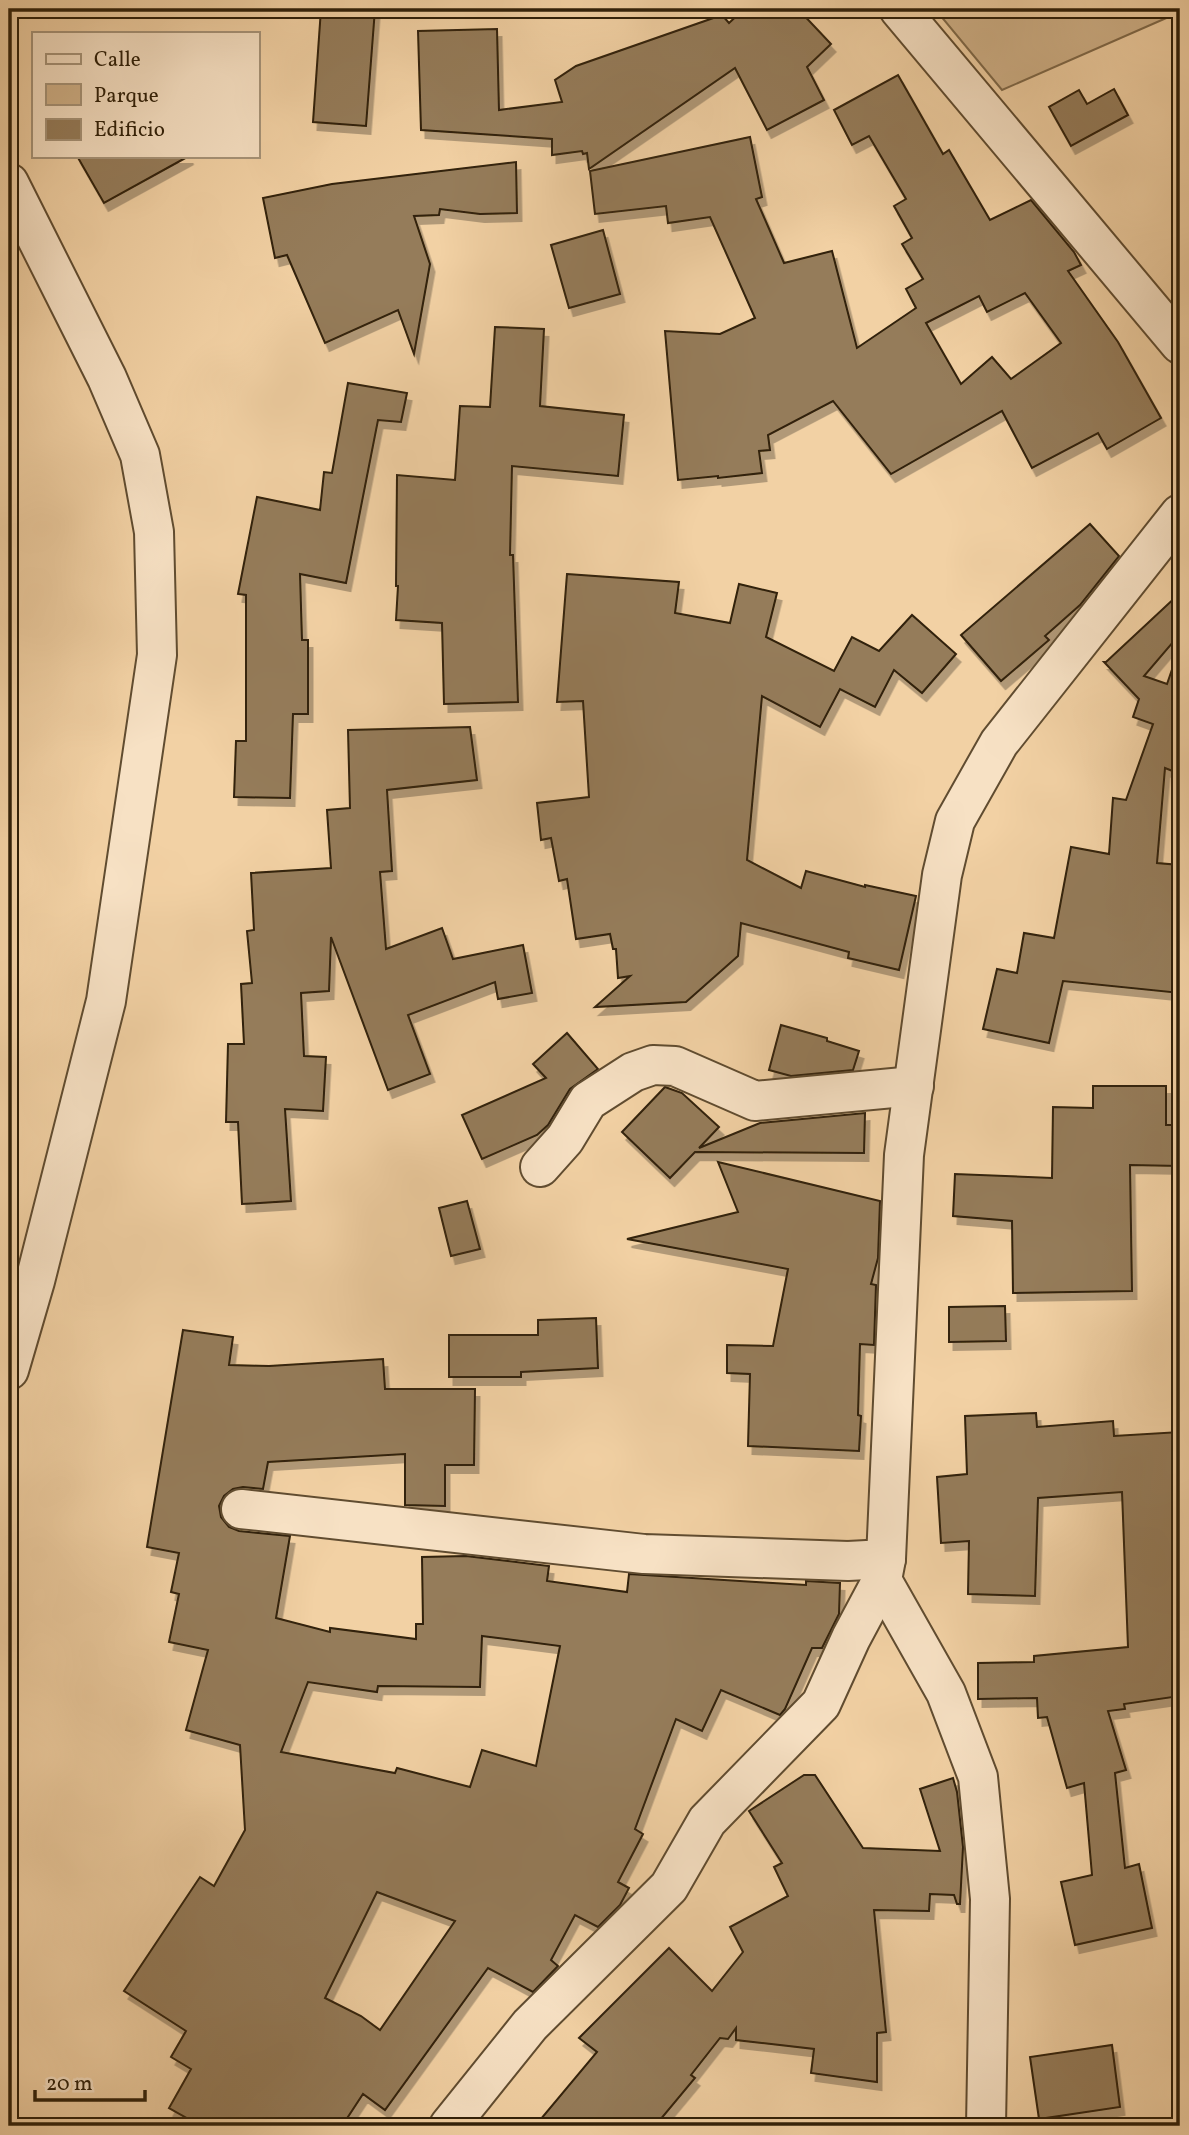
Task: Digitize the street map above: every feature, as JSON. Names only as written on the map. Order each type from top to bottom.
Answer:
[{"type":"street","points":[[899,9],[1180,344]]},
{"type":"street","points":[[9,183],[107,379],[140,455],[154,532],[157,655],[106,1001],[35,1281],[9,1370]]},
{"type":"street","points":[[449,2126],[530,2025],[669,1887],[708,1821],[821,1704],[884,1570],[904,1155],[942,875],[955,821],[999,743],[1180,514]]},
{"type":"street","points":[[540,1167],[565,1139],[588,1101],[633,1072],[653,1065],[675,1066],[755,1101],[914,1086]]},
{"type":"street","points":[[241,1509],[644,1554],[848,1561],[884,1570],[946,1693],[978,1777],[990,1899],[986,2126]]},
{"type":"green space","points":[[935,9],[1180,9],[1180,12],[1002,90]]},
{"type":"building","points":[[321,9],[375,9],[366,126],[313,122]]},
{"type":"building","points":[[744,9],[798,9],[831,44],[807,67],[824,100],[767,130],[735,68],[589,169],[587,153],[583,154],[582,151],[552,155],[552,139],[421,130],[418,31],[497,29],[499,110],[562,102],[555,80],[576,66],[722,15],[729,23]]},
{"type":"building","points":[[898,75],[943,154],[949,150],[990,220],[1031,200],[1074,252],[1081,265],[1068,271],[1118,342],[1161,418],[1107,449],[1098,433],[1032,468],[1002,411],[891,474],[833,401],[768,435],[770,450],[759,451],[762,473],[678,480],[665,331],[720,334],[755,318],[710,217],[668,223],[666,206],[595,214],[590,171],[750,137],[762,197],[756,199],[784,263],[832,251],[857,348],[916,308],[906,289],[923,279],[902,244],[912,238],[894,206],[906,199],[869,136],[852,145],[834,110]],"holes":[[[1025,293],[1061,343],[1011,379],[992,357],[961,384],[926,323],[979,296],[987,312]]]},
{"type":"building","points":[[1114,89],[1128,115],[1071,146],[1049,107],[1079,90],[1087,104]]},
{"type":"building","points":[[78,158],[185,158],[104,203]]},
{"type":"building","points":[[516,162],[517,213],[480,214],[440,209],[439,215],[414,216],[430,264],[414,354],[398,310],[325,343],[287,255],[275,258],[263,198],[332,184]]},
{"type":"building","points":[[603,230],[620,294],[569,308],[551,245]]},
{"type":"building","points":[[495,327],[544,329],[540,406],[624,415],[618,476],[512,466],[510,555],[513,555],[518,702],[444,704],[442,623],[396,620],[397,475],[455,480],[460,406],[490,407]]},
{"type":"building","points":[[348,383],[407,393],[401,422],[378,420],[346,583],[300,574],[302,640],[308,640],[308,714],[293,714],[290,798],[234,797],[236,741],[246,741],[246,595],[238,594],[257,497],[320,510],[324,472],[332,473]]},
{"type":"building","points":[[1090,524],[1119,556],[1080,605],[1045,636],[1049,640],[1001,681],[961,635]]},
{"type":"building","points":[[567,574],[679,582],[675,613],[730,623],[739,584],[777,593],[766,637],[834,671],[852,637],[879,651],[912,615],[956,654],[922,693],[894,670],[875,707],[840,689],[820,727],[762,696],[747,860],[801,888],[806,871],[865,887],[916,896],[899,970],[848,958],[849,952],[741,923],[738,956],[686,1002],[595,1007],[630,976],[618,978],[616,949],[613,949],[610,934],[576,939],[567,879],[559,881],[551,838],[541,840],[537,803],[589,797],[583,701],[557,702]]},
{"type":"building","points":[[1180,593],[1180,634],[1144,676],[1167,684],[1176,658],[1180,659],[1180,774],[1165,768],[1157,863],[1180,865],[1180,993],[1063,981],[1049,1043],[983,1029],[997,969],[1017,973],[1024,933],[1054,938],[1071,847],[1109,854],[1113,798],[1126,800],[1153,724],[1133,717],[1139,699],[1104,662]]},
{"type":"building","points":[[470,727],[477,780],[387,790],[392,871],[380,872],[386,949],[442,928],[453,959],[523,945],[532,993],[498,999],[495,982],[408,1015],[430,1074],[388,1090],[331,937],[329,991],[301,993],[304,1056],[326,1057],[323,1111],[285,1109],[291,1201],[242,1204],[238,1122],[226,1122],[228,1044],[244,1044],[241,984],[252,983],[247,931],[254,930],[251,873],[331,868],[327,810],[350,808],[348,730]]},
{"type":"building","points":[[781,1025],[827,1038],[827,1041],[859,1051],[853,1070],[791,1076],[769,1070]]},
{"type":"building","points":[[567,1033],[598,1069],[570,1089],[548,1125],[537,1135],[482,1159],[462,1115],[546,1078],[533,1064]]},
{"type":"building","points":[[1093,1086],[1166,1086],[1166,1125],[1180,1125],[1180,1166],[1130,1165],[1132,1291],[1013,1293],[1012,1221],[953,1216],[955,1174],[1052,1178],[1053,1107],[1093,1108]]},
{"type":"building","points":[[665,1087],[682,1093],[719,1127],[699,1148],[760,1123],[865,1113],[864,1153],[695,1152],[670,1178],[622,1132]]},
{"type":"building","points":[[718,1162],[880,1201],[878,1258],[871,1284],[876,1285],[874,1345],[860,1344],[859,1451],[748,1446],[750,1374],[727,1373],[727,1345],[773,1346],[788,1269],[627,1239],[738,1212]]},
{"type":"building","points":[[467,1201],[480,1249],[451,1256],[439,1208]]},
{"type":"building","points":[[1005,1306],[1006,1341],[949,1342],[949,1307]]},
{"type":"building","points":[[596,1318],[598,1368],[521,1372],[521,1377],[449,1377],[449,1335],[538,1335],[538,1320]]},
{"type":"building","points":[[183,1330],[233,1337],[229,1365],[269,1366],[383,1359],[385,1389],[475,1389],[474,1465],[445,1465],[445,1506],[405,1505],[405,1454],[268,1462],[263,1489],[243,1487],[233,1489],[224,1496],[219,1506],[221,1517],[229,1527],[239,1531],[290,1536],[276,1618],[330,1632],[330,1628],[416,1639],[416,1624],[423,1624],[422,1557],[466,1556],[549,1566],[547,1581],[627,1592],[629,1574],[806,1585],[806,1581],[840,1583],[839,1614],[822,1648],[812,1648],[780,1715],[721,1690],[702,1731],[676,1719],[635,1829],[643,1834],[618,1882],[629,1888],[620,1905],[598,1927],[575,1915],[551,1960],[558,1966],[533,1992],[488,1968],[385,2110],[363,2094],[342,2126],[201,2126],[169,2108],[191,2069],[171,2057],[186,2031],[124,1991],[200,1877],[214,1886],[245,1830],[240,1745],[186,1730],[208,1650],[169,1642],[179,1594],[171,1592],[179,1553],[147,1547]],"holes":[[[482,1636],[560,1646],[536,1766],[482,1750],[470,1787],[397,1768],[395,1773],[281,1752],[308,1682],[377,1692],[378,1686],[480,1687]],[[377,1892],[455,1921],[380,2030],[361,2016],[325,1998]]]},
{"type":"building","points":[[1036,1413],[1037,1427],[1113,1421],[1114,1436],[1180,1432],[1180,1696],[1124,1704],[1125,1709],[1108,1711],[1126,1770],[1115,1773],[1125,1868],[1139,1864],[1152,1928],[1075,1945],[1061,1882],[1092,1875],[1084,1783],[1067,1788],[1047,1717],[1038,1718],[1037,1698],[978,1699],[978,1663],[1034,1662],[1034,1656],[1128,1647],[1122,1492],[1038,1498],[1035,1596],[968,1594],[969,1541],[941,1543],[937,1477],[967,1474],[965,1416]]},
{"type":"building","points":[[804,1775],[815,1775],[863,1848],[940,1851],[920,1789],[953,1778],[957,1792],[963,1847],[960,1904],[957,1904],[954,1895],[930,1894],[929,1911],[874,1910],[886,2032],[877,2033],[877,2082],[811,2073],[814,2049],[736,2040],[736,2028],[728,2039],[720,2038],[691,2075],[695,2078],[655,2126],[535,2126],[597,2052],[579,2038],[669,1948],[712,1991],[743,1952],[730,1927],[788,1896],[774,1867],[782,1863],[749,1811]]},
{"type":"building","points":[[1112,2045],[1120,2107],[1039,2119],[1030,2057]]}]
